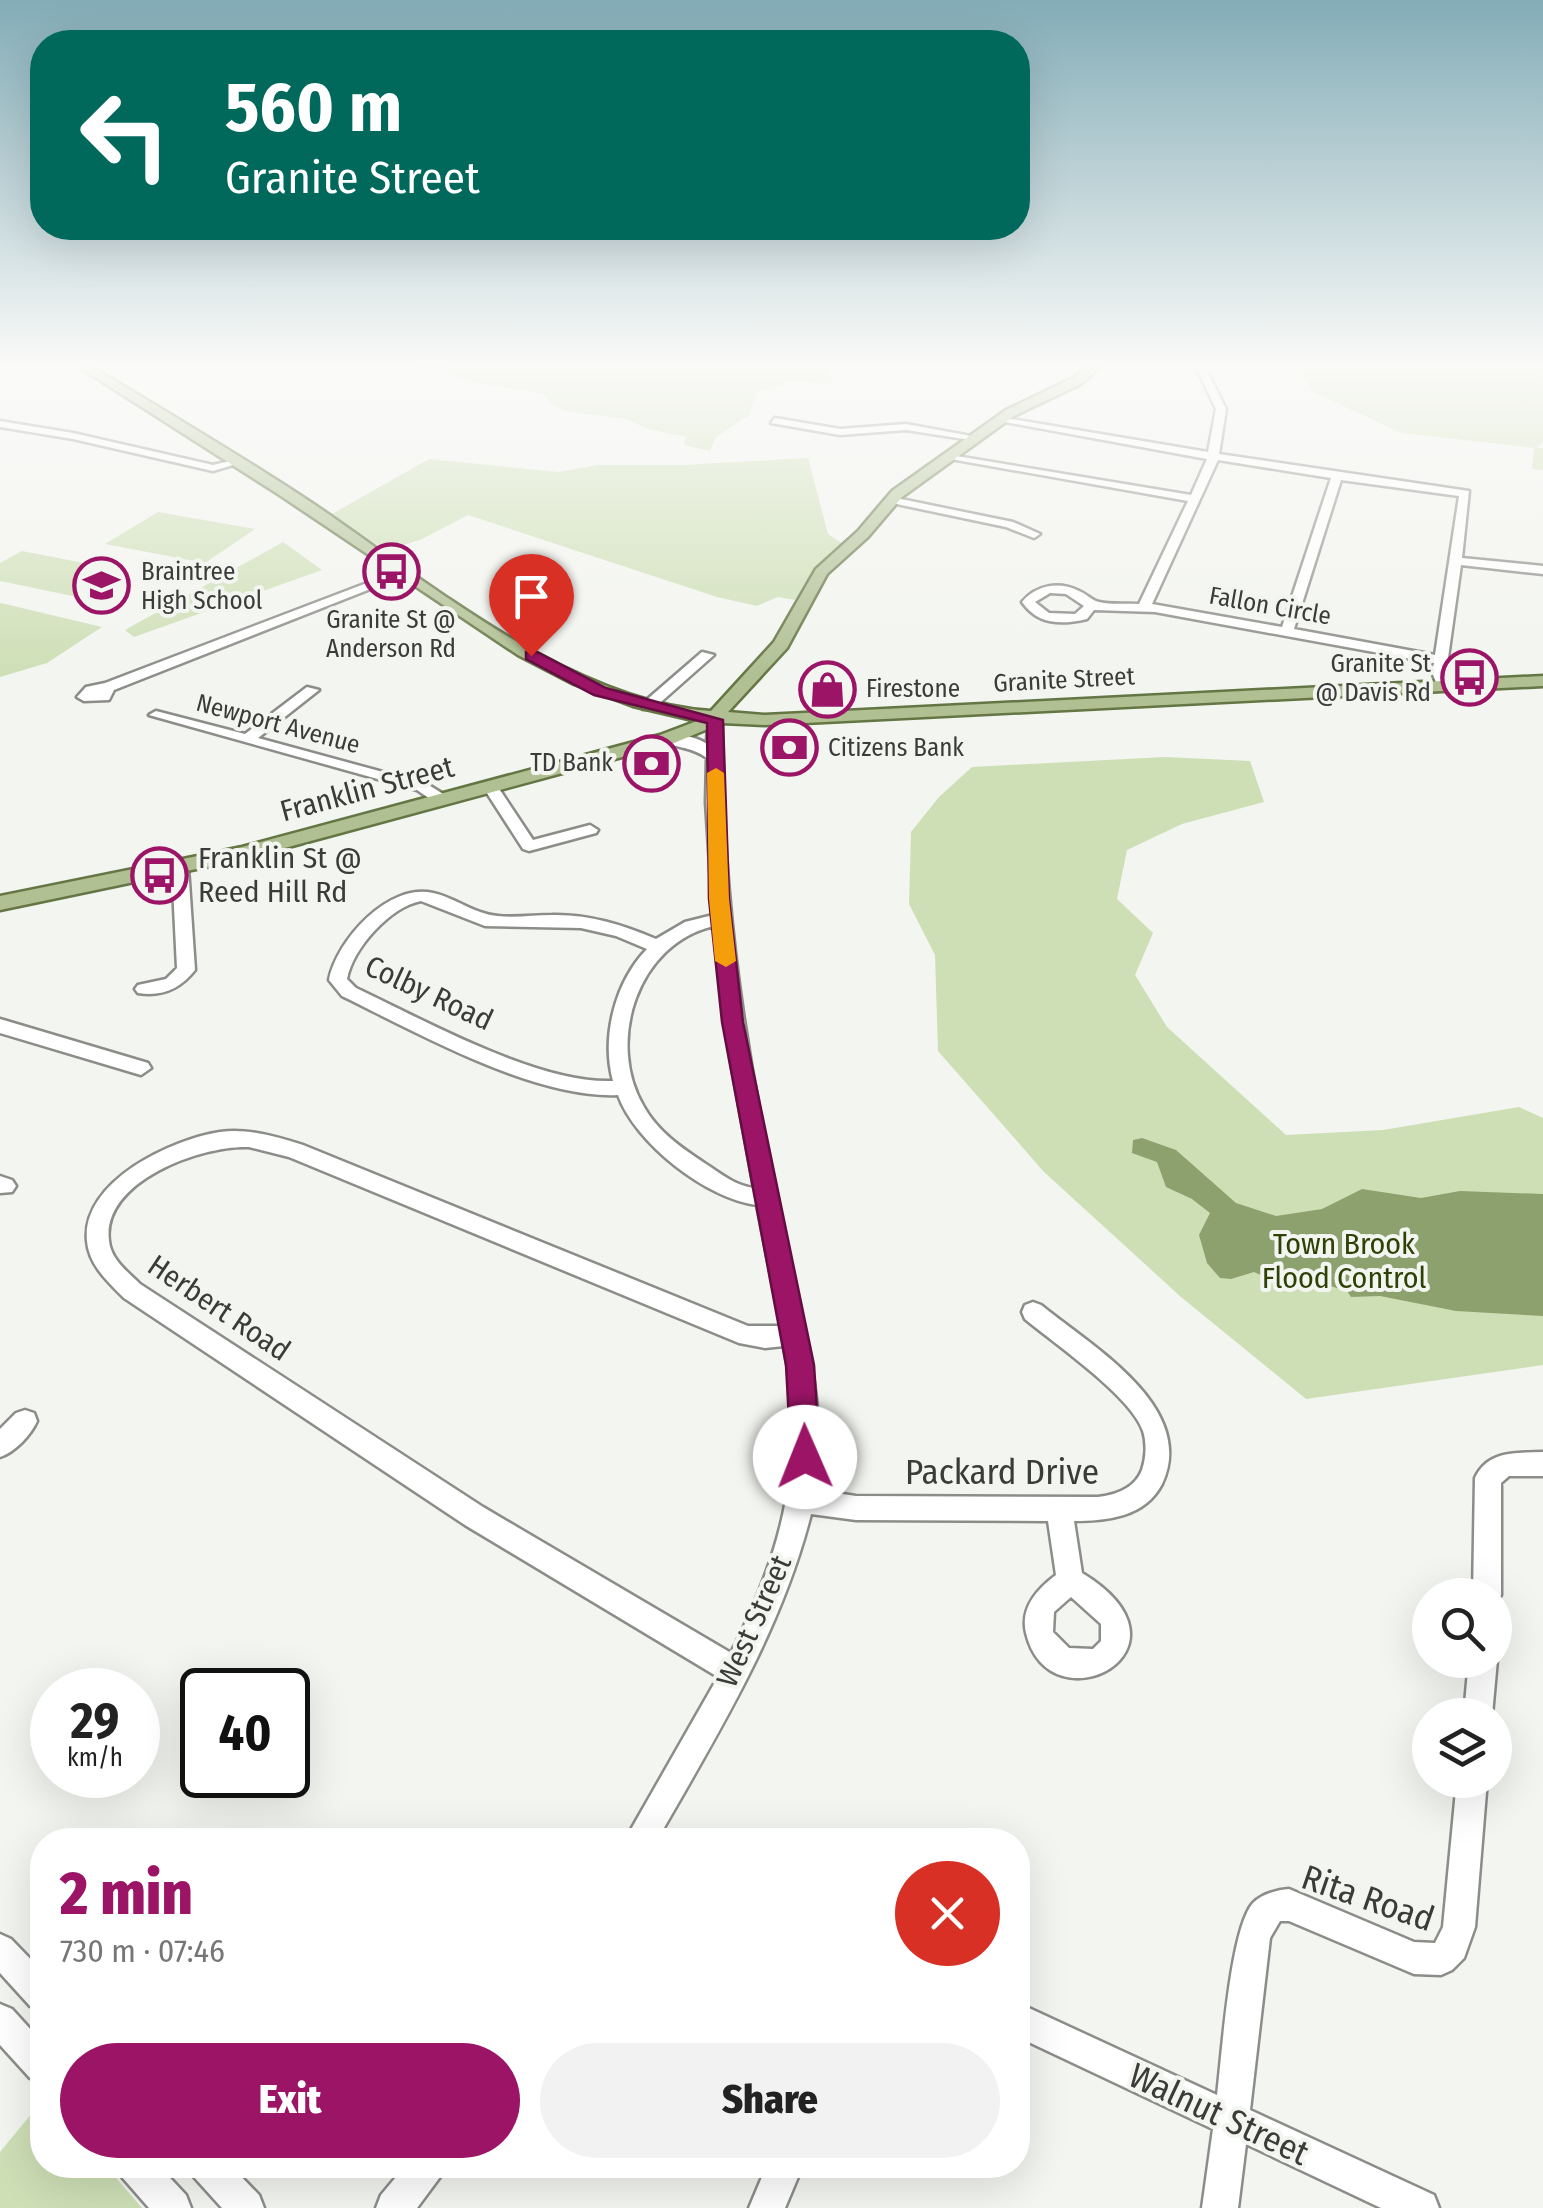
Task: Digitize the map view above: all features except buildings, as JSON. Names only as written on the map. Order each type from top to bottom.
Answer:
[{"type":"main road","name":"Granite Street","points":[[250,470],[570,678],[651,706],[715,720],[1543,681]]},
{"type":"main road","points":[[715,720],[722,707],[781,644],[821,572],[865,532],[891,500],[933,470]]},
{"type":"main road","points":[[651,706],[667,720],[660,737]]},
{"type":"main road","name":"Franklin Street","points":[[0,903],[180,867],[442,800],[715,720]]},
{"type":"street","points":[[1024,470],[1195,498]]},
{"type":"street","points":[[1144,607],[1207,470]]},
{"type":"street","points":[[1297,470],[1465,494],[1439,675],[1445,688]]},
{"type":"street","points":[[1287,632],[1336,476]]},
{"type":"street","points":[[891,500],[1009,524],[1034,534]]},
{"type":"street","points":[[1456,561],[1543,570]]},
{"type":"street","points":[[108,687],[405,574]]},
{"type":"street","name":"Fallon Circle","points":[[1091,606],[1144,607],[1441,660]]},
{"type":"street","points":[[146,655],[160,665]]},
{"type":"street","points":[[651,706],[707,655]]},
{"type":"street","points":[[248,740],[312,690]]},
{"type":"street","name":"Newport Avenue","points":[[156,715],[422,788],[442,800]]},
{"type":"street","name":"West Street","points":[[648,1828],[735,1671],[778,1577],[802,1500],[805,1422],[794,1335],[738,1058],[721,919],[715,720]]},
{"type":"street","points":[[660,737],[696,743],[714,757]]},
{"type":"street","points":[[491,787],[529,846],[590,830]]},
{"type":"street","points":[[144,989],[172,984],[186,970],[180,867]]},
{"type":"street","name":"Colby Road","points":[[624,1088],[591,1090],[472,1050],[349,992],[338,980],[338,971],[378,919],[414,896],[430,898],[484,920],[568,921],[659,948]]},
{"type":"street","points":[[721,919],[698,924],[659,948],[631,982],[620,1020],[616,1054],[624,1088],[642,1122],[669,1150],[736,1194],[764,1198]]},
{"type":"street","points":[[0,1026],[141,1068]]},
{"type":"street","name":"Herbert Road","points":[[735,1671],[486,1524],[132,1290],[110,1273],[100,1258],[96,1224],[104,1207],[120,1190],[163,1162],[202,1144],[255,1140],[296,1151],[738,1332],[765,1338],[794,1335]]},
{"type":"street","name":"Packard Drive","points":[[802,1500],[856,1508],[1109,1508],[1134,1498],[1152,1477],[1158,1442],[1152,1422],[1139,1405],[1033,1312]]},
{"type":"street","points":[[0,1446],[25,1421]]},
{"type":"street","points":[[1487,1578],[1488,1478],[1504,1466],[1543,1464]]},
{"type":"street","points":[[1058,1508],[1070,1580]]},
{"type":"street","name":"Rita Road","points":[[1231,2119],[1254,1938],[1266,1911],[1280,1904],[1298,1907],[1414,1958],[1441,1959],[1453,1948],[1459,1927],[1470,1798]]},
{"type":"street","points":[[0,1950],[30,1981]]},
{"type":"street","points":[[0,2021],[30,2053]]},
{"type":"street","name":"Walnut Street","points":[[1030,2026],[1421,2208]]},
{"type":"street","points":[[1220,2208],[1231,2119]]},
{"type":"street","points":[[146,2178],[173,2208]]},
{"type":"street","points":[[218,2178],[246,2208]]},
{"type":"street","points":[[394,2208],[418,2178]]},
{"type":"street","points":[[767,2208],[780,2178]]},
{"type":"green space","points":[[410,470],[811,470],[828,534],[843,544],[814,570],[795,600],[778,597],[757,606],[717,597],[468,515],[422,539],[386,551],[332,514]]},
{"type":"green space","points":[[158,512],[255,529],[205,563],[105,544]]},
{"type":"green space","points":[[283,542],[322,570],[134,637],[125,630]]},
{"type":"green space","points":[[22,551],[130,572],[87,599],[0,581],[0,563]]},
{"type":"green space","points":[[0,603],[102,627],[47,663],[0,677]]},
{"type":"green space","name":"Town Brook Flood Control","points":[[1165,757],[1250,761],[1264,802],[1182,824],[1127,850],[1117,899],[1153,933],[1135,975],[1167,1027],[1286,1135],[1383,1130],[1519,1107],[1543,1118],[1543,1365],[1306,1399],[1181,1297],[1044,1172],[938,1051],[935,955],[909,904],[911,832],[939,797],[972,767]]},
{"type":"green space","points":[[30,2116],[30,2178],[116,2178],[142,2208],[0,2208],[0,2152]]},
{"type":"shaded area","points":[[1142,1138],[1176,1150],[1236,1203],[1276,1216],[1322,1209],[1362,1189],[1421,1198],[1460,1191],[1543,1194],[1543,1316],[1456,1311],[1380,1296],[1351,1297],[1347,1291],[1300,1277],[1281,1284],[1254,1272],[1220,1278],[1207,1263],[1199,1235],[1210,1213],[1166,1187],[1157,1162],[1132,1153],[1133,1140]]},
{"type":"slow traffic","points":[[716,773],[719,899],[726,961]]},
{"type":"place","name":"Granite St @ Anderson Rd","points":[[391,571]]},
{"type":"place","name":"Braintree High School","points":[[102,586]]},
{"type":"place","name":"Granite St @ Davis Rd","points":[[1470,678]]},
{"type":"place","name":"Firestone","points":[[827,689]]},
{"type":"place","name":"Citizens Bank","points":[[789,748]]},
{"type":"place","name":"TD Bank","points":[[652,763]]},
{"type":"place","name":"Franklin St @ Reed Hill Rd","points":[[159,875]]},
{"type":"route","points":[[531,656],[600,691],[715,720],[719,899],[732,1022],[800,1365],[805,1457]]}]
